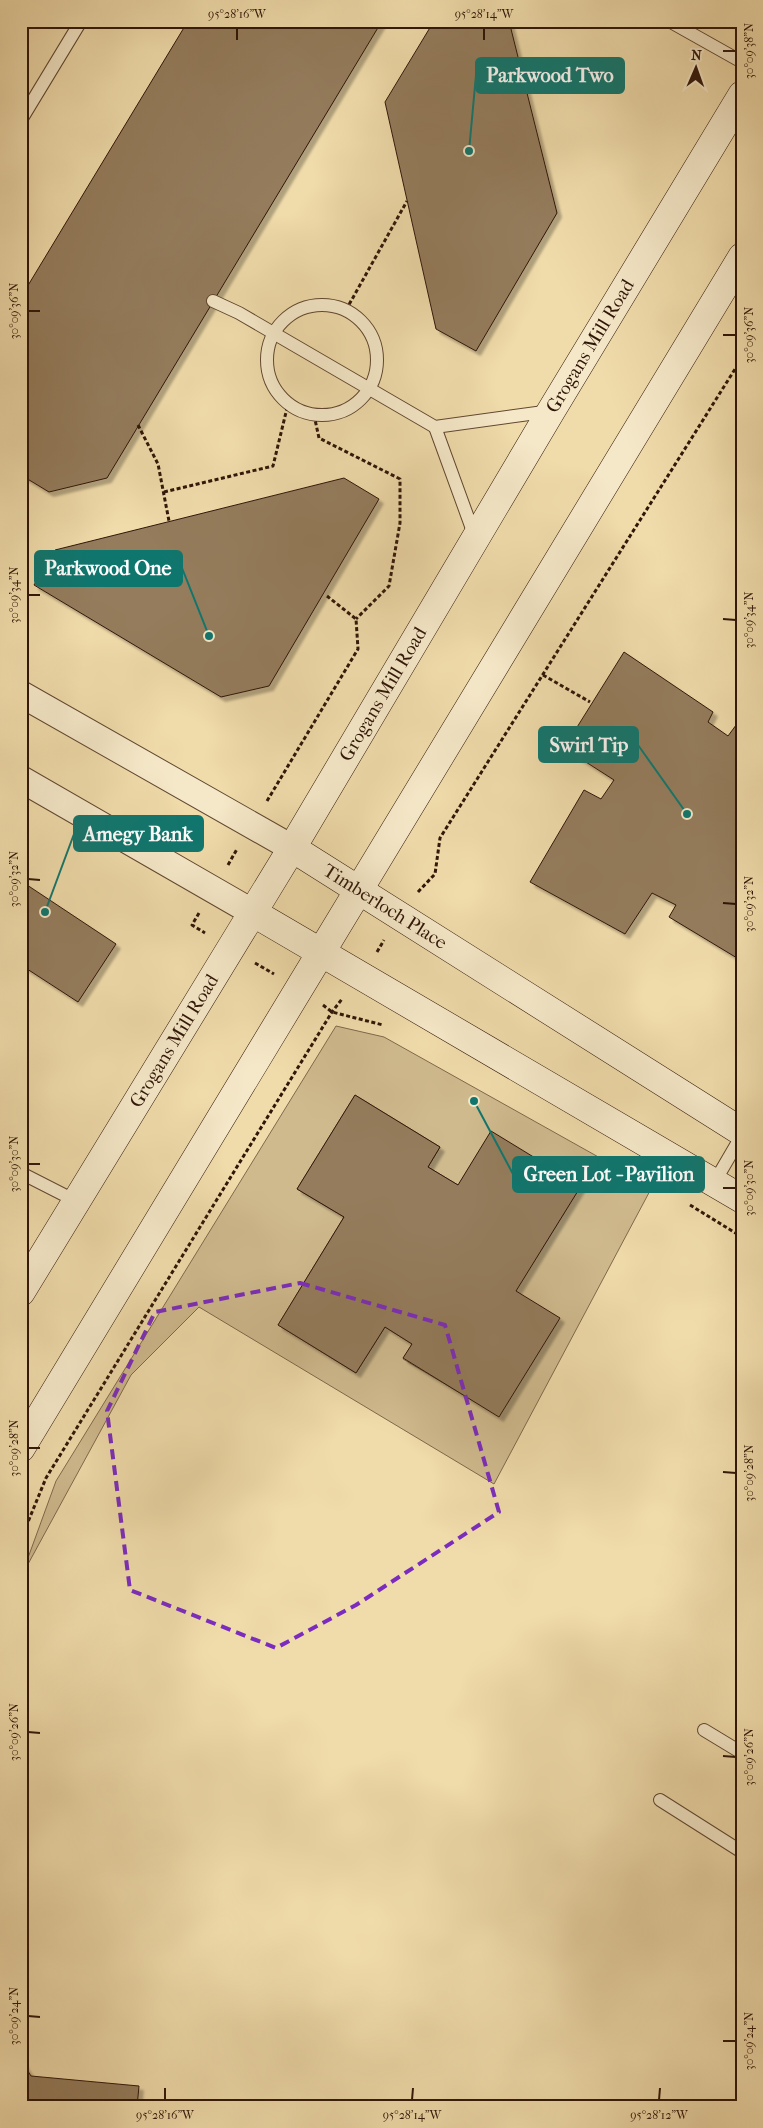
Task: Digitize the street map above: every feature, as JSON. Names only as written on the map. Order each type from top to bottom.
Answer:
[{"type":"main road","name":"Grogans Mill Road","points":[[21,1292],[292,848],[551,411],[742,95]]},
{"type":"main road","points":[[21,1448],[742,257]]},
{"type":"main road","name":"Timberloch Place","points":[[292,848],[742,1134]]},
{"type":"main road","points":[[252,912],[742,1199]]},
{"type":"street","name":"Timberloch Place","points":[[21,694],[292,848]]},
{"type":"street","points":[[21,779],[252,912]]},
{"type":"lane","points":[[21,120],[81,21]]},
{"type":"lane","points":[[669,21],[742,62]]},
{"type":"lane","points":[[213,301],[435,427],[551,411]]},
{"type":"lane","points":[[327,305],[346,310],[355,316],[368,330],[375,344],[377,363],[369,389],[362,398],[346,410],[334,414],[314,415],[297,410],[281,398],[268,375],[267,352],[273,334],[286,317],[308,307],[327,305]]},
{"type":"lane","points":[[435,427],[476,538]]},
{"type":"lane","points":[[714,1183],[742,1134]]},
{"type":"lane","points":[[21,1173],[76,1201]]},
{"type":"lane","points":[[704,1730],[742,1753]]},
{"type":"lane","points":[[660,1800],[742,1852]]},
{"type":"path","points":[[346,310],[407,200]]},
{"type":"path","points":[[21,1540],[46,1478],[332,1012],[361,976],[401,916],[435,874],[440,838],[742,358]]},
{"type":"path","points":[[164,492],[273,466],[288,404]]},
{"type":"path","points":[[314,415],[319,438],[400,479],[400,523],[389,586],[356,619]]},
{"type":"path","points":[[138,425],[158,464],[169,521]]},
{"type":"path","points":[[328,596],[356,619],[358,649],[192,925],[300,989],[332,1012],[383,1025],[392,1030]]},
{"type":"path","points":[[543,675],[590,702]]},
{"type":"path","points":[[683,1200],[698,1212],[742,1237]]},
{"type":"highlighted area","points":[[300,1283],[445,1325],[499,1512],[356,1605],[276,1648],[130,1590],[107,1411],[155,1312]]},
{"type":"shaded area","points":[[336,1026],[384,1037],[652,1187],[494,1484],[199,1307],[131,1375],[21,1577],[56,1481]],"holes":[[[355,1095],[440,1147],[428,1167],[458,1185],[516,1291],[499,1416],[403,1359],[412,1344],[385,1327],[356,1373],[278,1325],[344,1217],[297,1189]]]},
{"type":"building","points":[[188,21],[382,21],[107,478],[49,492],[21,475],[21,297]]},
{"type":"building","points":[[434,21],[509,21],[557,213],[476,351],[436,329],[385,102]]},
{"type":"building","points":[[344,478],[379,499],[269,686],[221,697],[34,585],[55,550]]},
{"type":"building","points":[[624,652],[713,712],[708,722],[728,736],[742,717],[742,961],[669,917],[676,905],[652,893],[625,934],[530,882],[584,790],[601,799],[614,780],[564,748]]},
{"type":"building","points":[[21,881],[116,944],[78,1002],[21,965]]},
{"type":"building","points":[[355,1095],[440,1147],[428,1167],[458,1185],[491,1131],[581,1186],[516,1291],[560,1318],[499,1417],[403,1358],[412,1344],[385,1327],[356,1373],[278,1325],[344,1217],[297,1189]]},
{"type":"building","points":[[21,2060],[31,2076],[139,2086],[137,2107],[21,2107]]},
{"type":"place","name":"Parkwood Two","points":[[469,151]]},
{"type":"place","name":"Parkwood One","points":[[209,636]]},
{"type":"place","name":"Swirl Tip","points":[[687,814]]},
{"type":"place","name":"Amegy Bank","points":[[45,912]]},
{"type":"place","name":"Green Lot - Pavilion","points":[[474,1101]]}]
